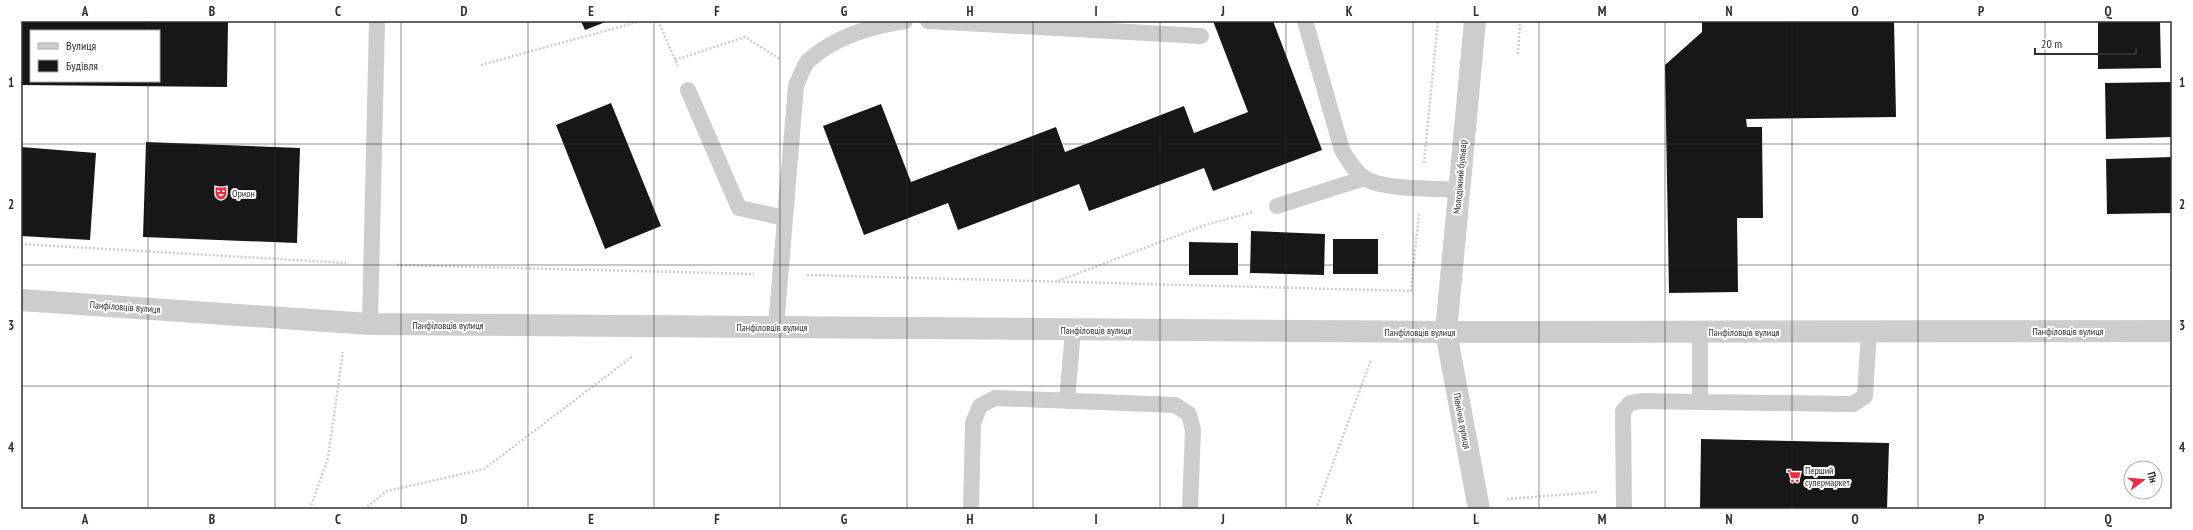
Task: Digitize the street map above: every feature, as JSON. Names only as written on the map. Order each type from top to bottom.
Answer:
[{"type":"street","name":"Молодіжний бульвар","points":[[1446,332],[1474,21]]},
{"type":"street","name":"Панфіловців вулиця","points":[[21,300],[370,324],[1382,332],[2172,331]]},
{"type":"street","name":"Північна вулиця","points":[[1446,332],[1478,505]]},
{"type":"lane","points":[[370,324],[377,21]]},
{"type":"lane","points":[[776,327],[796,86],[807,62],[837,41],[877,25],[905,21]]},
{"type":"lane","points":[[928,21],[1201,36]]},
{"type":"lane","points":[[1305,21],[1342,150],[1351,165],[1365,178],[1380,185],[1459,190]]},
{"type":"lane","points":[[688,90],[739,208],[785,218]]},
{"type":"lane","points":[[1277,206],[1365,178]]},
{"type":"lane","points":[[1067,401],[1073,330]]},
{"type":"lane","points":[[1624,509],[1623,411],[1630,403],[1641,401],[1853,404],[1865,396],[1869,331]]},
{"type":"lane","points":[[1700,332],[1700,402]]},
{"type":"lane","points":[[971,509],[973,423],[980,406],[995,398],[1175,405],[1189,414],[1193,430],[1190,509]]},
{"type":"path","points":[[481,65],[641,21]]},
{"type":"path","points":[[658,21],[688,90]]},
{"type":"path","points":[[21,244],[371,264],[1411,291],[1438,21]]},
{"type":"path","points":[[1518,54],[1520,21]]},
{"type":"path","points":[[675,60],[745,37],[802,73]]},
{"type":"path","points":[[1055,282],[1205,225],[1277,206]]},
{"type":"path","points":[[310,509],[328,458],[346,323]]},
{"type":"path","points":[[1316,509],[1382,332]]},
{"type":"path","points":[[364,509],[387,491],[484,469],[634,355]]},
{"type":"path","points":[[1478,505],[1624,490]]},
{"type":"building","points":[[21,21],[228,21],[227,87],[21,85]]},
{"type":"building","points":[[581,21],[608,21],[585,30]]},
{"type":"building","points":[[1213,21],[1273,21],[1322,150],[1213,191],[1204,168],[1089,211],[1079,184],[958,230],[948,203],[864,235],[823,126],[881,104],[911,182],[1056,127],[1065,152],[1184,106],[1194,133],[1248,112]]},
{"type":"building","points":[[1702,21],[1894,21],[1896,117],[1746,119],[1747,127],[1762,127],[1763,218],[1737,218],[1738,292],[1669,293],[1665,65],[1702,32]]},
{"type":"building","points":[[2098,21],[2160,21],[2161,68],[2098,69]]},
{"type":"building","points":[[2172,82],[2172,137],[2106,139],[2105,83]]},
{"type":"building","points":[[611,103],[661,226],[605,249],[556,125]]},
{"type":"building","name":"Орион","points":[[146,142],[300,148],[297,243],[143,237]]},
{"type":"building","points":[[21,147],[96,153],[90,240],[21,236]]},
{"type":"building","points":[[2172,157],[2172,213],[2107,214],[2106,159]]},
{"type":"building","points":[[1251,231],[1325,234],[1324,275],[1250,273]]},
{"type":"building","points":[[1333,239],[1378,239],[1378,274],[1333,274]]},
{"type":"building","points":[[1189,242],[1238,243],[1238,275],[1189,275]]},
{"type":"building","name":"Перший супермаркет","points":[[1701,439],[1889,443],[1887,509],[1700,509]]},
{"type":"place","name":"Орион","points":[[221,193]]},
{"type":"place","name":"Перший супермаркет","points":[[1794,476]]}]
